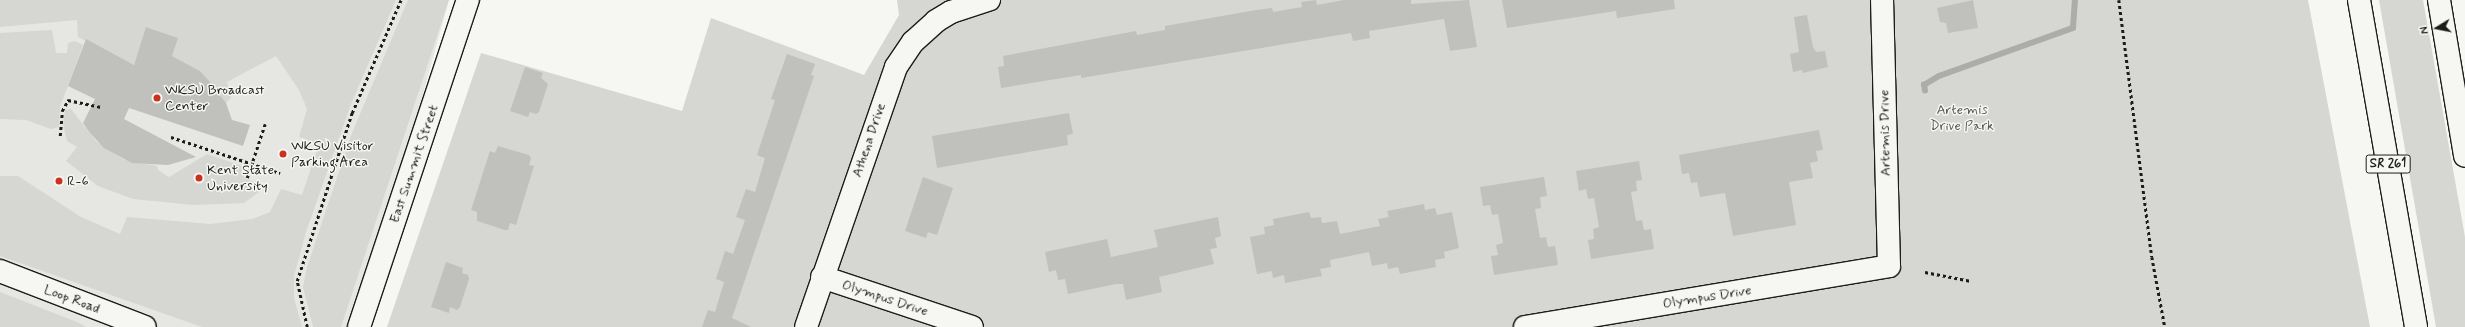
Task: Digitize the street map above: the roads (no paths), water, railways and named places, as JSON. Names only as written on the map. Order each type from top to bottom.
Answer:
[{"type":"street","name":"East Summit Street","points":[[359,327],[468,0]]},
{"type":"street","name":"Athena Drive","points":[[806,327],[822,277],[896,67],[913,42],[936,21],[951,12],[989,0]]},
{"type":"street","name":"Artemis Drive","points":[[1882,0],[1889,266]]},
{"type":"street","name":"SR 261","points":[[2359,0],[2416,327]]},
{"type":"street","points":[[2439,0],[2465,156]]},
{"type":"street","name":"Olympus Drive","points":[[1525,327],[1889,266]]},
{"type":"street","name":"Loop Road","points":[[0,271],[145,327]]},
{"type":"street","name":"Olympus Drive","points":[[822,277],[972,327]]},
{"type":"waterway","points":[[1925,91],[1924,85],[1939,76],[2073,28],[2075,0]]},
{"type":"place","name":"WKSU Broadcast Center","points":[[157,98]]},
{"type":"place","name":"WKSU Visitor Parking Area","points":[[283,154]]},
{"type":"place","name":"Kent State University","points":[[199,178]]},
{"type":"place","name":"R-6","points":[[59,181]]},
{"type":"park label","name":"Artemis Drive Park","points":[[1962,118]]}]
